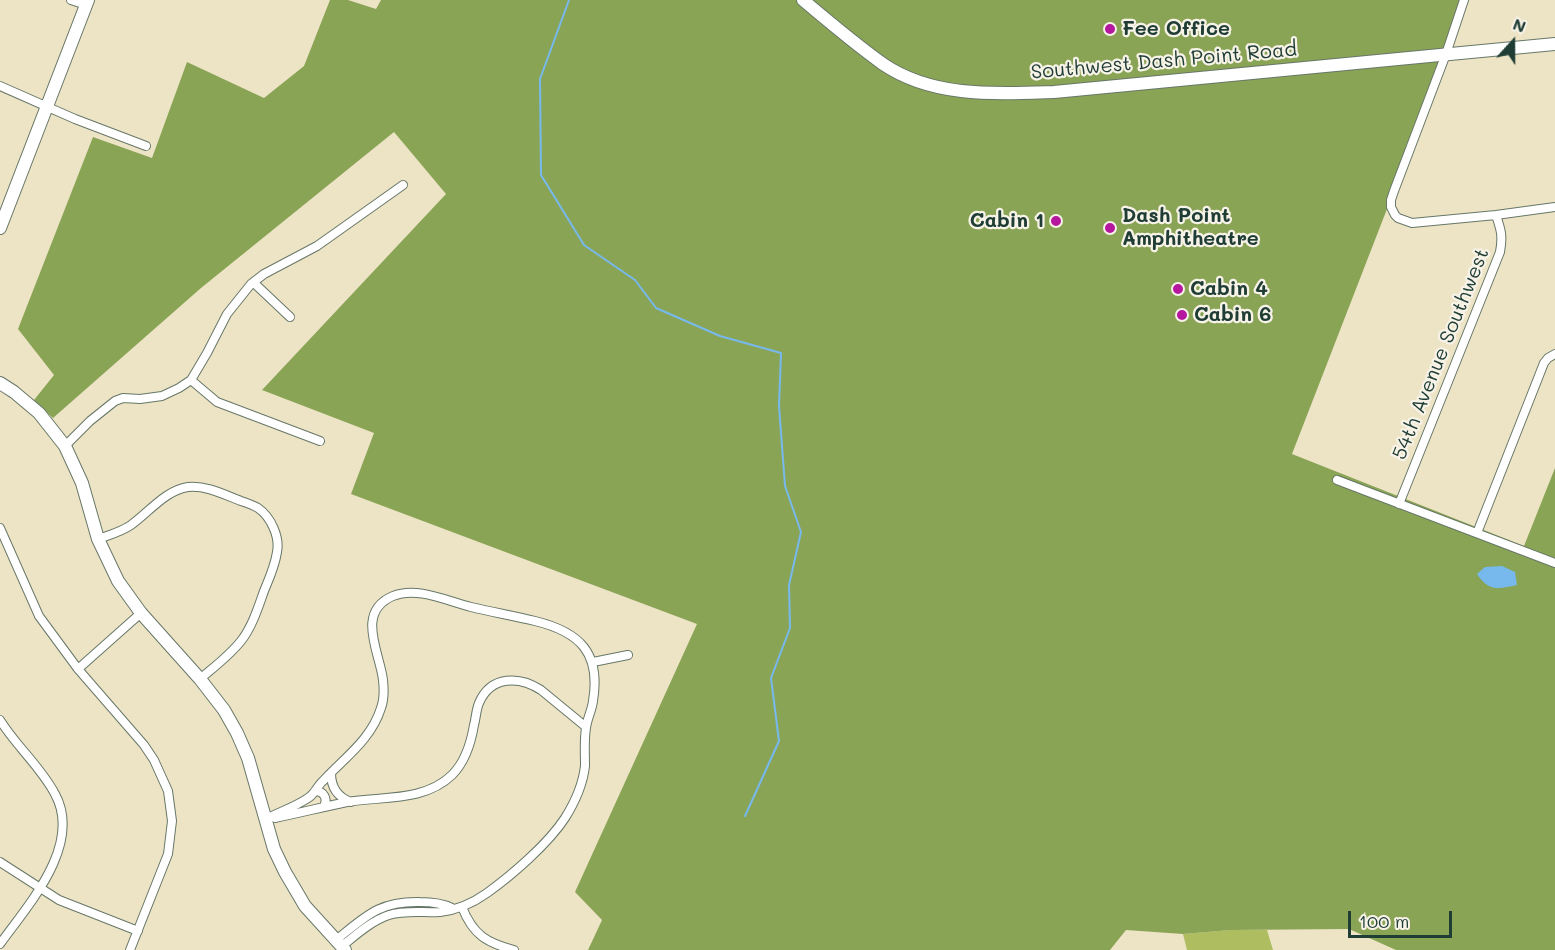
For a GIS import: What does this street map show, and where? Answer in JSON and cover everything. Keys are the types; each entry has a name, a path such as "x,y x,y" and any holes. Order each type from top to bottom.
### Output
{"street":[{"path":"0,228 87,3 71,0"},
{"name":"Southwest Dash Point Road","path":"803,0 858,46 884,64 921,82 941,88 971,92 1007,94 1065,91 1555,44"},
{"path":"1464,0 1394,191 1391,207 1398,218 1412,223 1555,207"},
{"path":"0,86 146,146"},
{"path":"65,446 90,421 115,401 123,398 140,399 162,396 191,380 227,314 245,290 264,274 316,246 403,185"},
{"name":"54th Avenue Southwest","path":"1399,504 1500,252 1502,232 1496,215"},
{"path":"254,282 290,317"},
{"path":"1477,532 1544,363 1555,354"},
{"path":"191,380 217,402 320,441"},
{"path":"0,383 39,413 65,446 82,483 98,539 118,581 141,613 200,679 224,710 248,758 274,849 305,906 341,945 370,924 391,914 443,912 462,907 489,892 549,839 566,817 582,781 585,768 586,728 594,696 595,682 592,662 576,638 555,626 429,595 393,596 376,611 372,627 383,680 381,707 371,730 365,739 323,780 310,797 266,819"},
{"path":"1337,480 1555,563"},
{"path":"98,539 129,526 172,492 187,487 210,489 252,505 259,509 270,522 276,535 278,551 256,612 242,640 200,679"},
{"path":"0,528 39,616 78,669 144,745 154,759 168,791 171,821 168,854 130,950"},
{"path":"78,669 141,613"},
{"path":"592,662 628,655"},
{"path":"266,819 351,801 413,794 436,786 454,773 470,746 479,702 489,690 502,682 514,680 528,682 541,690 586,728"},
{"path":"0,720 55,793 62,815 63,833 56,858 40,888 0,944"},
{"path":"331,773 334,790 351,801"},
{"path":"315,791 325,796 324,806"},
{"path":"0,862 59,900 138,931"},
{"path":"462,907 470,924 484,938 495,945 514,950"}],"green space":[{"path":"330,0 348,0 376,9 381,0 1468,0 1292,454 1524,546 1555,468 1555,950 1396,950 1349,929 1231,930 1183,934 1126,930 1110,950 588,950 602,920 575,892 697,624 351,494 374,433 262,390 446,194 394,132 201,288 53,418 34,400 54,375 18,329 93,137 152,158 187,62 264,98 304,66"},
{"path":"1267,930 1273,950 1187,950 1183,934"}],"water":[{"path":"1502,566 1515,572 1517,585 1494,588 1481,580 1477,574 1485,567"}],"waterway":[{"path":"569,0 540,79 541,175 584,245 635,280 656,308 720,336 781,353 779,406 785,486 801,532 789,585 790,628 771,678 779,741 745,816"}],"place":[{"name":"Fee Office","path":"1110,29"},
{"name":"Cabin 1","path":"1056,221"},
{"name":"Dash Point Amphitheatre","path":"1110,228"},
{"name":"Cabin 4","path":"1178,289"},
{"name":"Cabin 6","path":"1182,315"}]}
